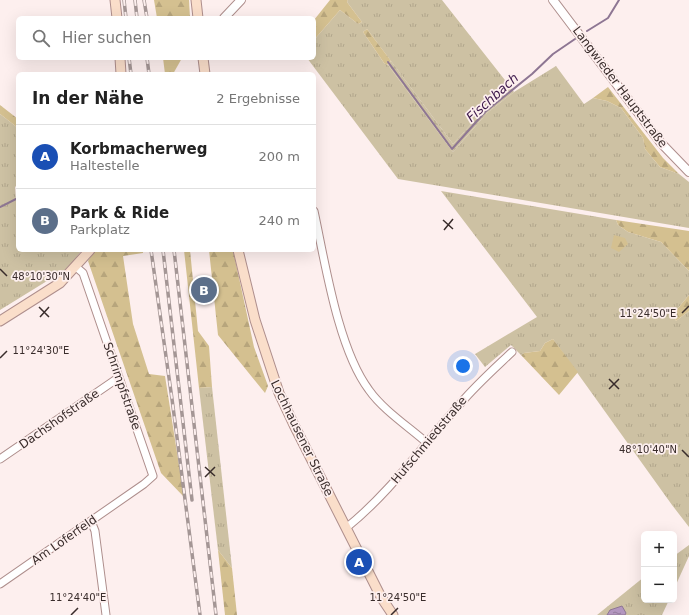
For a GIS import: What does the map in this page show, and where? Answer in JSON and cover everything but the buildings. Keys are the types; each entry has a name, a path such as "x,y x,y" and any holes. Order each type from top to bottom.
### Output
{"main road":[{"path":"116,0 117,16"},
{"path":"196,0 199,16"},
{"path":"120,60 121,72"},
{"path":"203,60 205,72"},
{"path":"0,321 42,296 60,283 88,252"},
{"name":"Lochhausener Straße","path":"238,252 255,320 279,393 381,597 393,615"}],"street":[{"path":"226,16 241,0"},
{"name":"Langwieder Hauptstraße","path":"553,0 661,143 689,172"},
{"path":"316,221 337,314 359,374 376,399 427,443"},
{"name":"Schrimpfstraße","path":"76,267 83,274 118,378 154,476 127,496"},
{"name":"Hufschmiedstraße","path":"346,528 370,508 396,481 481,381 512,352"},
{"name":"Dachshofstraße","path":"0,459 118,378"},
{"name":"Am Loferfeld","path":"0,584 127,496"},
{"path":"91,521 95,531 106,615"}],"green space":[{"path":"154,0 189,0 190,16 157,16"},
{"path":"330,0 348,0 347,2 362,22 358,24 340,10 316,38 316,18"},
{"path":"348,0 442,0 512,89 484,110 453,144 367,29 363,32 384,63 388,65 453,152 487,113 514,92 556,66 584,104 593,98 607,101 621,108 643,138 645,149 660,167 679,174 689,182 689,228 398,179 309,60 316,60 316,38 340,10 358,24 362,22 347,2"},
{"path":"367,29 391,61 387,65 384,63 363,32"},
{"path":"163,60 181,60 174,72 165,72"},
{"path":"391,61 453,144 484,110 512,89 514,92 487,113 453,152 388,65"},
{"path":"608,87 663,158 679,174 660,167 645,149 643,138 621,108 607,101 593,98"},
{"path":"0,105 16,117 16,126 0,114"},
{"path":"0,114 16,126 16,252 80,252 68,268 0,310"},
{"path":"441,191 616,220 618,225 628,232 661,242 689,271 689,295 673,314 676,321 689,311 689,527 553,339 545,343 540,351 524,353 521,355 511,345 485,367 475,354 537,317"},
{"path":"616,220 689,231 689,271 661,242 628,232 618,225"},
{"path":"614,235 625,238 628,244 619,252 611,248"},
{"path":"94,252 143,252 123,256 133,324 149,374 165,376 184,497 161,473 88,261"},
{"path":"184,252 190,252 198,331 209,346 212,387 199,388"},
{"path":"209,252 233,252 254,347 268,386 265,393 218,335"},
{"path":"689,295 689,311 676,321 673,314"},
{"path":"553,339 578,372 559,395 521,355 524,353 540,351 545,343"},
{"path":"212,387 232,568 218,550 199,388"},
{"path":"689,545 689,556 677,582 677,567 677,554"},
{"path":"218,550 232,568 237,615 225,615"},
{"path":"641,579 641,603 668,603 662,615 597,615"}],"water":[{"path":"622,606 626,613 625,615 607,615 610,610"}],"waterway":[{"path":"587,31 608,18 619,0"},
{"name":"Fischbach","path":"388,62 452,149 485,112 532,74 553,54 575,39"},
{"name":"Fischbach","path":"0,207 16,199"}],"railway":[{"path":"124,0 126,16"},
{"path":"135,0 137,16"},
{"path":"144,0 147,16"},
{"path":"129,60 131,72"},
{"path":"147,60 149,72"},
{"path":"151,252 200,615"},
{"path":"163,252 192,500"},
{"path":"174,252 216,615"}],"place":[{"name":"Park & Ride","path":"204,290"},
{"name":"Korbmacherweg","path":"359,562"}]}
